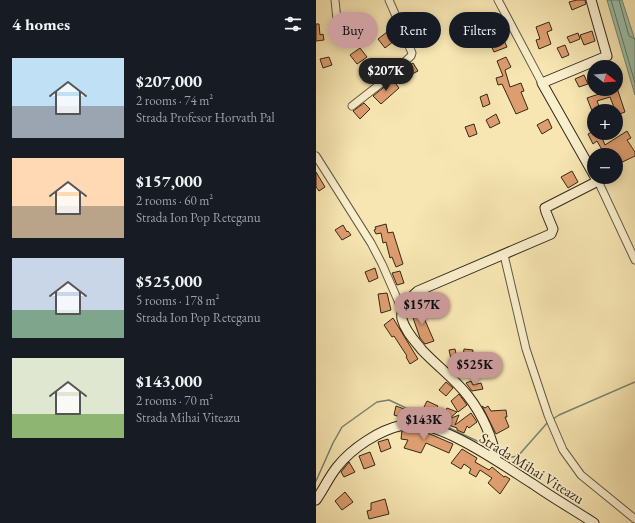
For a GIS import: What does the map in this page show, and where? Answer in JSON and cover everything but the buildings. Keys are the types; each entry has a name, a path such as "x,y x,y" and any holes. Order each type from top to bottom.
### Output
{"street":[{"path":"335,0 336,12"},
{"path":"352,106 384,81 411,56 412,53 389,0"},
{"path":"498,0 542,83 587,162"},
{"path":"542,83 607,56 591,0"},
{"path":"316,156 371,243 403,312"},
{"path":"496,457 494,444 468,396 410,335 402,319 405,304 418,291 551,234 553,229 545,208 587,183"},
{"path":"599,184 635,260"},
{"path":"504,255 526,350 548,416 563,450 581,475 635,519"},
{"name":"Strada Mihai Viteazu","path":"316,500 337,467 365,442 386,430 397,426 403,424 419,424 432,427 496,457 594,523"}],"water":[{"path":"607,0 622,0 635,40 635,95"}],"waterway":[{"path":"553,419 635,382"},
{"path":"316,481 342,427 377,402 389,400 490,447"},
{"path":"498,451 512,457 518,456 548,422"}]}
